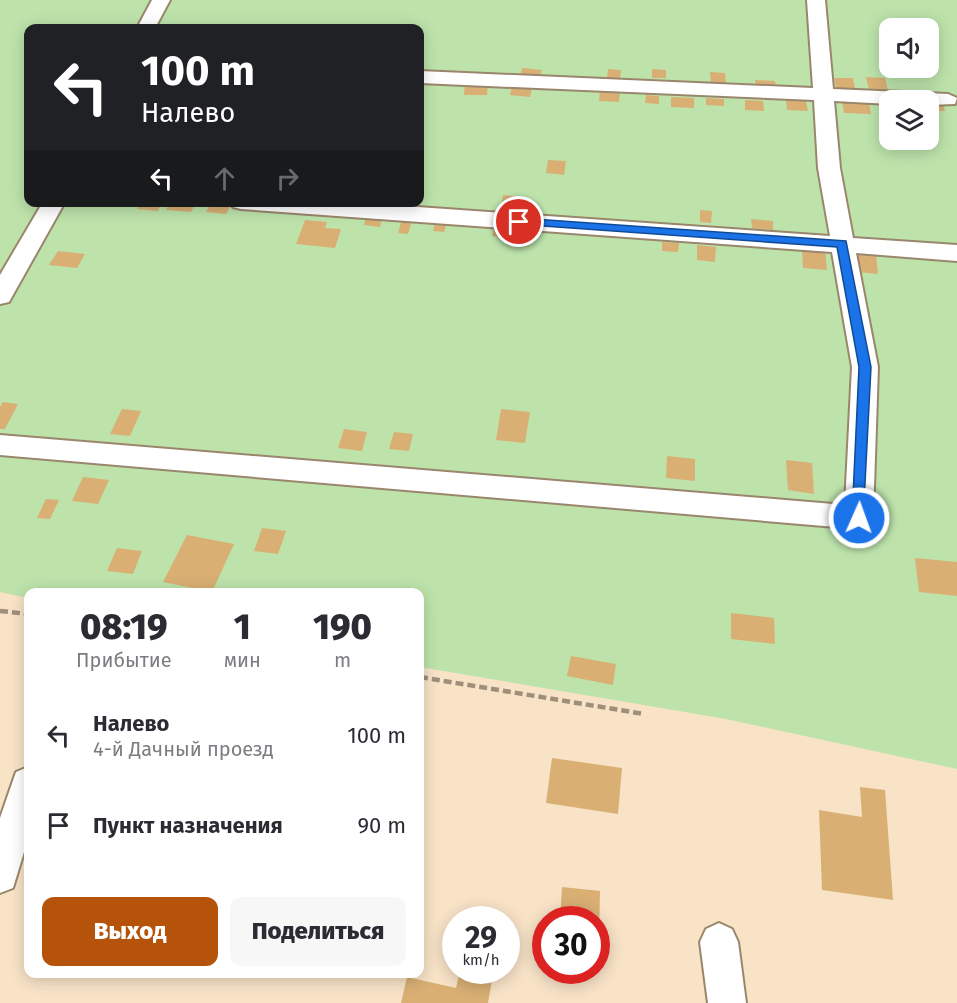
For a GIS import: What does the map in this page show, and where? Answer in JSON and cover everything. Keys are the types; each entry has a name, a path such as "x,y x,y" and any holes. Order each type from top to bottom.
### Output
{"street":[{"path":"148,24 160,0"},
{"path":"0,444 859,518 865,367 829,168 816,0"},
{"path":"424,77 948,100"},
{"path":"0,296 51,207"},
{"path":"313,207 957,254"},
{"path":"0,875 24,796"},
{"path":"719,942 727,1003"}],"path":[{"path":"0,611 24,614"},
{"path":"424,678 644,714"}],"green space":[{"path":"0,0 957,0 957,769 726,719 424,668 424,588 24,588 24,597 0,592"}],"building":[{"path":"522,68 542,70 540,76 521,74"},
{"path":"608,69 621,70 620,79 607,78"},
{"path":"652,69 666,70 666,78 652,78"},
{"path":"710,72 725,73 726,83 711,83"},
{"path":"866,77 885,78 888,90 869,90"},
{"path":"834,78 853,78 855,88 836,88"},
{"path":"755,80 775,81 776,87 756,86"},
{"path":"465,84 488,85 487,95 464,95"},
{"path":"512,86 532,88 530,97 510,95"},
{"path":"600,90 620,92 619,102 599,101"},
{"path":"646,95 659,96 659,104 645,103"},
{"path":"671,97 694,98 694,108 671,107"},
{"path":"706,98 724,99 724,106 706,105"},
{"path":"745,100 763,101 764,111 745,110"},
{"path":"786,100 806,101 808,111 787,110"},
{"path":"842,101 869,103 871,114 844,113"},
{"path":"939,104 943,104 945,111 939,111"},
{"path":"548,160 566,161 564,175 546,173"},
{"path":"503,195 523,197 521,210 501,209"},
{"path":"138,207 160,207 158,211 137,209"},
{"path":"168,207 194,207 191,212 166,210"},
{"path":"209,207 230,207 226,214 206,212"},
{"path":"700,210 712,211 711,223 700,222"},
{"path":"366,217 382,219 380,227 364,225"},
{"path":"402,219 412,220 408,234 398,233"},
{"path":"751,219 773,221 773,230 752,228"},
{"path":"305,220 327,222 325,228 341,229 335,248 296,244"},
{"path":"435,222 447,223 444,232 433,231"},
{"path":"494,228 515,230 514,238 492,236"},
{"path":"662,242 679,243 678,252 662,251"},
{"path":"697,245 716,247 715,262 697,260"},
{"path":"802,247 825,249 827,270 803,268"},
{"path":"58,251 85,254 77,268 49,265"},
{"path":"855,252 876,254 878,274 857,272"},
{"path":"3,402 18,404 5,429 0,429 0,407"},
{"path":"122,409 141,411 130,436 110,434"},
{"path":"501,409 530,412 525,443 496,440"},
{"path":"344,429 367,432 362,451 338,448"},
{"path":"394,432 413,434 409,451 389,449"},
{"path":"667,456 695,459 695,481 666,478"},
{"path":"786,460 812,463 814,494 788,490"},
{"path":"83,477 109,480 98,504 72,501"},
{"path":"46,499 59,500 50,519 37,518"},
{"path":"262,528 286,531 278,554 254,551"},
{"path":"187,535 234,544 214,588 192,588 163,582"},
{"path":"117,548 142,551 133,574 107,571"},
{"path":"915,558 957,562 957,596 919,592"},
{"path":"731,613 774,618 775,644 731,639"},
{"path":"571,656 616,664 613,685 567,676"},
{"path":"552,758 622,768 618,814 546,803"},
{"path":"860,787 885,790 893,900 822,890 819,810 862,817"},
{"path":"562,887 600,891 600,906 561,906"},
{"path":"407,978 456,988 457,984 491,984 488,1003 401,1003"}],"route":[{"path":"519,222 842,244 865,367 859,518"}]}
